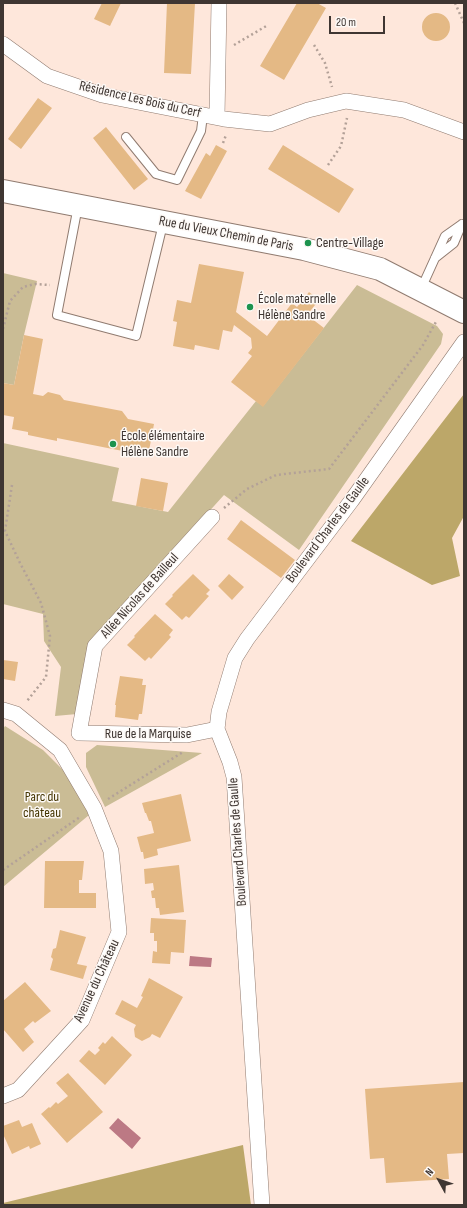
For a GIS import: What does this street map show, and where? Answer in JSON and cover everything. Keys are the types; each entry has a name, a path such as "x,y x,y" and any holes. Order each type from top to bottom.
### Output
{"street":[{"name":"Résidence Les Bois du Cerf","path":"210,116 218,54 219,3"},
{"name":"Résidence Les Bois du Cerf","path":"3,44 47,76 102,95 210,116 270,124 308,110 346,101 404,110 464,132"},
{"name":"Rue du Vieux Chemin de Paris","path":"3,191 304,250 380,269 455,307"},
{"name":"Boulevard Charles de Gaulle","path":"262,1205 234,777 230,762 217,729 219,712 235,658 352,500 464,342"},
{"name":"Allée Nicolas de Bailleul","path":"79,733 95,646 212,517"},
{"name":"Avenue du Château","path":"3,1096 18,1090 82,1020 119,932 111,851 94,808 60,750 10,712"},
{"name":"Rue de la Marquise","path":"79,733 186,735 217,729"},
{"path":"60,750 79,733"}],"lane":[{"path":"126,137 156,174 177,180 210,116"},
{"path":"78,206 57,315 136,336 164,222"},
{"path":"421,290 445,236 463,222"}],"path":[{"path":"455,3 464,24"},
{"path":"218,54 268,25"},
{"path":"314,45 325,63 331,80 335,104"},
{"path":"328,165 341,146 350,102"},
{"path":"3,328 10,301 23,287 35,284 62,288"},
{"path":"212,517 247,489 276,475 329,469 423,345 455,307"},
{"path":"10,712 46,677 50,636 41,603 5,531 12,485"}],"green space":[{"path":"3,273 37,281 14,385 3,383"},
{"path":"357,285 437,326 443,334 441,344 299,550 224,495 88,645 77,714 55,716 61,667 44,641 43,614 3,604 3,443 119,468 112,501 168,512 256,401 263,406"},
{"name":"Parc du château","path":"5,726 43,750 71,778 89,815 3,887 3,729"},
{"path":"97,745 202,753 105,807 86,767 86,753"}],"shaded area":[{"path":"464,394 464,516 452,538 460,576 432,585 351,541"},
{"path":"190,956 212,958 211,967 189,966"},
{"path":"118,1118 141,1138 132,1149 109,1128"},
{"path":"243,1145 251,1205 3,1205 3,1203"}],"building":[{"path":"102,3 121,3 110,26 94,19"},
{"path":"167,3 195,3 191,74 164,73"},
{"path":"297,3 317,3 326,8 284,80 260,66"},
{"path":"436,13 446,17 450,27 446,37 436,41 426,37 422,27 426,17"},
{"path":"38,98 52,108 21,149 8,139"},
{"path":"106,127 148,179 134,190 93,138"},
{"path":"216,145 227,151 201,199 185,191 206,153 210,156"},
{"path":"283,145 354,189 339,213 268,169"},
{"path":"199,264 244,272 236,312 267,336 292,303 297,307 309,292 319,300 307,315 324,328 263,407 231,382 252,356 248,353 252,348 251,338 234,325 232,332 223,330 219,350 195,345 194,350 173,346 177,322 173,321 177,300 191,303"},
{"path":"24,335 43,339 33,394 43,396 48,392 60,395 64,400 122,411 128,419 154,424 148,456 57,438 57,441 28,435 28,432 12,429 14,417 3,415 3,383 14,385"},
{"path":"141,478 168,483 163,511 136,506"},
{"path":"241,520 295,560 281,578 227,539"},
{"path":"193,574 210,590 206,594 209,596 189,618 186,616 182,620 165,604"},
{"path":"229,574 244,587 232,600 218,586"},
{"path":"155,614 173,630 169,635 171,637 151,659 149,657 145,661 127,645"},
{"path":"3,660 18,662 15,681 3,679"},
{"path":"120,676 143,679 142,685 146,685 142,714 139,714 138,720 115,717 115,705"},
{"path":"181,794 191,841 157,849 158,855 144,859 137,837 154,833 151,821 149,821 145,813 142,803"},
{"path":"45,861 84,861 82,880 79,880 79,893 96,893 96,908 44,908"},
{"path":"179,865 184,912 160,915 159,908 156,908 155,898 152,898 151,891 154,890 153,883 145,884 144,869"},
{"path":"151,918 186,920 184,953 171,952 170,964 152,963 153,951 157,952 157,941 154,941 154,933 150,933"},
{"path":"60,930 86,937 77,964 87,966 83,979 50,970 53,959 51,957 53,949 56,948"},
{"path":"149,978 183,997 160,1038 152,1034 150,1037 142,1041 135,1037 134,1029 136,1025 115,1014 122,1000 137,1008 143,997 141,996"},
{"path":"25,982 51,1011 35,1023 33,1021 24,1029 34,1042 23,1052 3,1029 3,1001"},
{"path":"112,1036 132,1055 105,1085 79,1061 89,1050 95,1055 100,1050 98,1048 103,1042 105,1044"},
{"path":"68,1073 103,1112 67,1143 41,1114 56,1102 58,1104 68,1096 56,1083"},
{"path":"464,1082 464,1153 447,1154 449,1179 386,1183 384,1158 370,1159 365,1089"},
{"path":"19,1120 22,1127 32,1123 41,1144 30,1149 29,1146 12,1154 3,1134 3,1126"}],"place":[{"name":"Centre-Village","path":"308,243"},
{"name":"École maternelle Hélène Sandre","path":"250,307"},
{"name":"École élémentaire Hélène Sandre","path":"113,444"}]}
